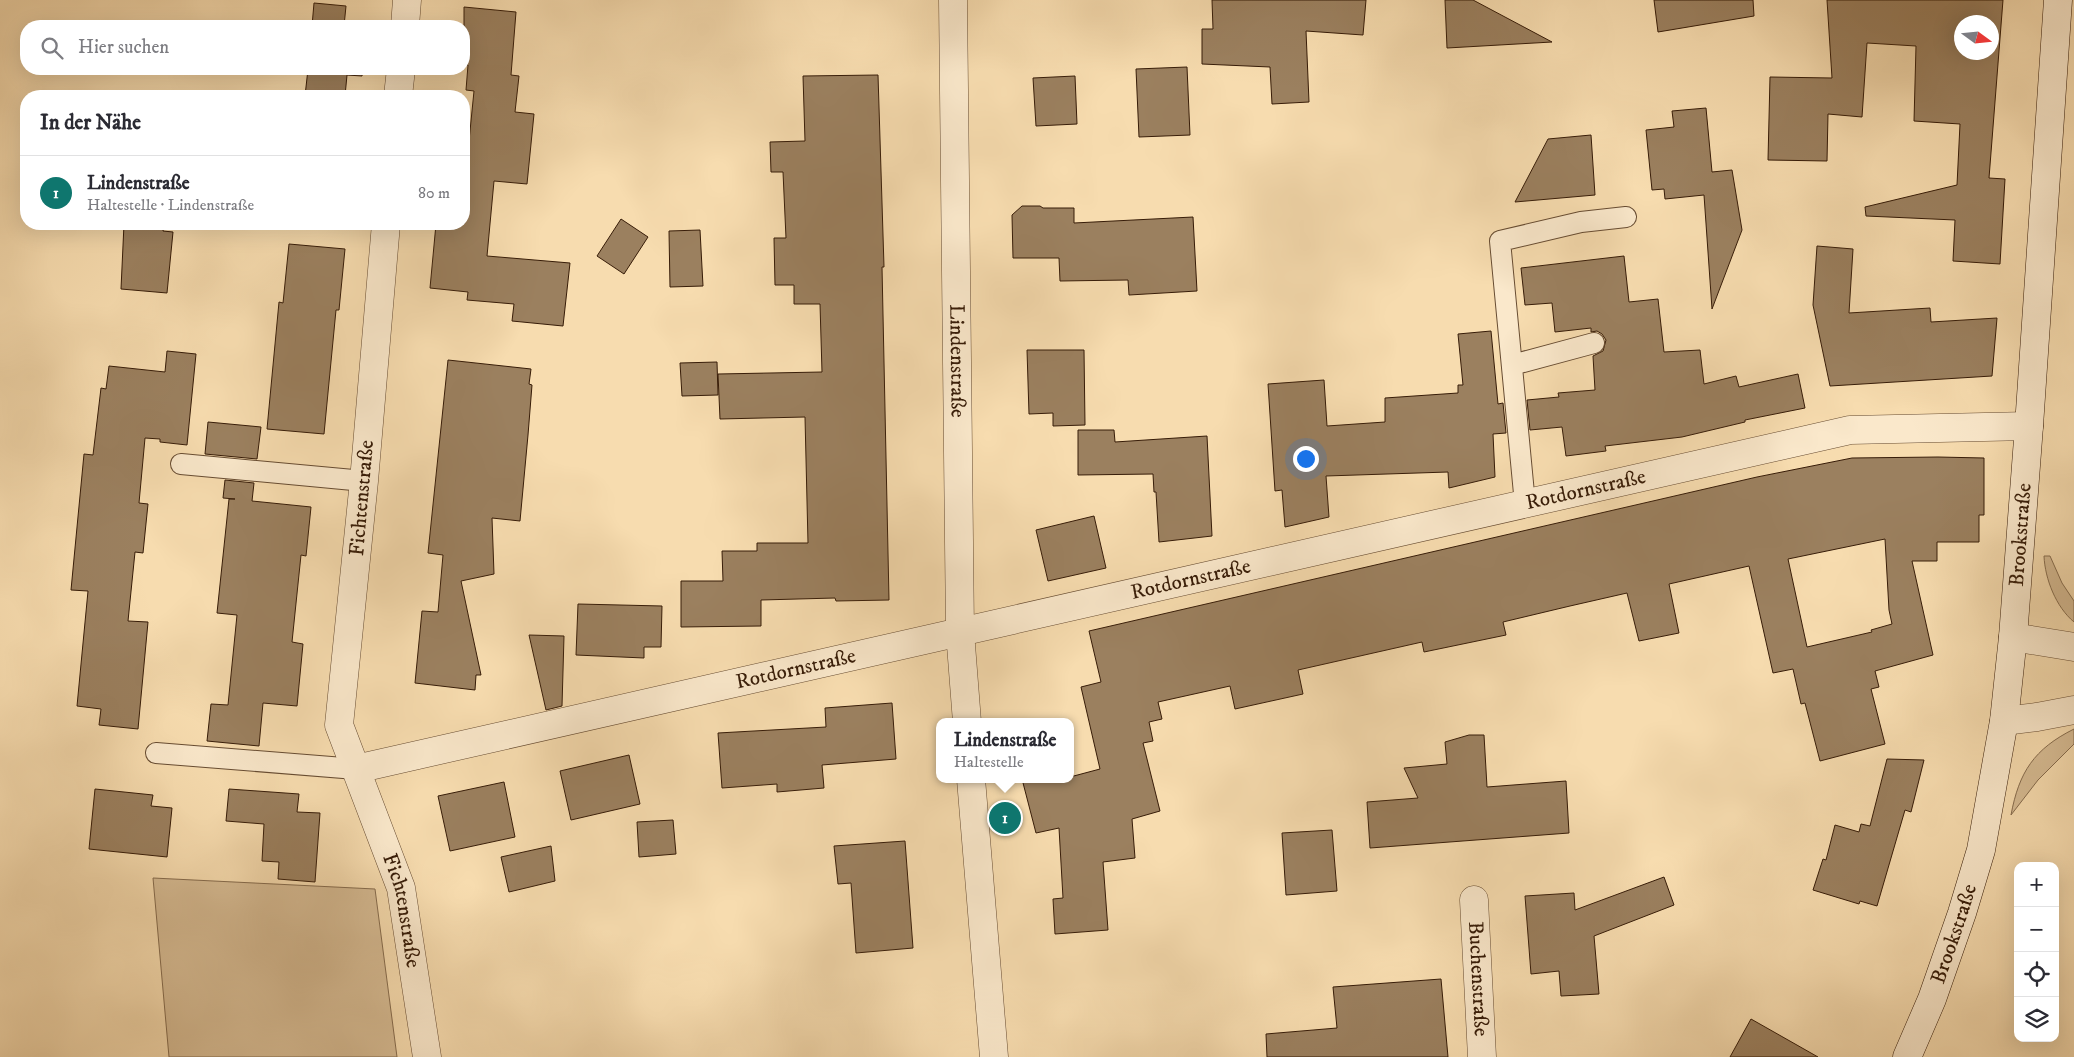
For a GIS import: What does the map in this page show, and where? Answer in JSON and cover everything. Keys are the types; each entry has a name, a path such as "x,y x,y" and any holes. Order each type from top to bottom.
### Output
{"street":[{"path":"406,20 408,0"},
{"name":"Lindenstraße","path":"953,0 960,632 967,718"},
{"name":"Brookstraße","path":"1907,1057 1932,999 1965,904 1981,850 2004,721 2013,637 2029,426 2058,0"},
{"path":"399,90 400,75"},
{"name":"Fichtenstraße","path":"385,230 364,481 340,726 401,888 427,1057"},
{"name":"Rotdornstraße","path":"356,769 1850,430 2029,426"},
{"path":"2013,637 2074,648"},
{"path":"2004,721 2074,710"},
{"path":"971,783 994,1057"},
{"name":"Buchenstraße","path":"1474,900 1482,1057"}],"lane":[{"path":"1525,504 1500,241 1581,222 1626,217"},
{"path":"1512,365 1594,343"},
{"path":"181,464 364,481"},
{"path":"156,753 356,769"}],"shaded area":[{"path":"2044,556 2050,556 2062,583 2074,601 2074,622 2057,601 2049,583"},
{"path":"2074,729 2074,744 2038,780 2011,815 2019,786 2030,763 2048,745"},
{"path":"153,878 375,889 397,1057 169,1057"}],"building":[{"path":"1212,0 1366,0 1363,35 1306,31 1309,102 1272,104 1270,67 1202,64 1202,29 1213,29"},
{"path":"1445,0 1473,0 1552,42 1447,48"},
{"path":"1654,0 1753,0 1754,16 1658,32"},
{"path":"1827,0 2003,0 1999,51 1999,15 1954,15 1954,60 1998,60 1989,178 2005,179 2000,264 1953,261 1955,220 1866,216 1865,207 1957,185 1960,124 1914,121 1916,46 1867,43 1862,117 1828,114 1827,161 1768,160 1770,77 1832,78"},
{"path":"314,3 346,6 345,20 313,20"},
{"path":"464,7 516,12 511,75 519,76 515,112 534,114 527,184 494,181 487,256 570,263 563,326 512,321 514,304 467,300 468,292 430,288 435,230 470,230 470,131 474,91 466,90 467,75 470,75 470,20 464,20"},
{"path":"1187,67 1190,135 1139,137 1136,69"},
{"path":"307,75 347,75 346,90 306,90"},
{"path":"878,75 884,267 882,267 889,600 836,601 835,598 761,600 761,626 681,627 681,581 723,581 722,551 757,551 757,543 808,543 805,417 720,419 718,374 822,372 820,304 794,304 794,285 775,285 774,238 786,238 783,172 771,172 770,142 805,141 803,76"},
{"path":"1075,76 1077,124 1036,126 1033,78"},
{"path":"1706,108 1712,172 1732,170 1742,230 1712,309 1704,195 1665,199 1664,189 1652,190 1646,130 1674,127 1672,111"},
{"path":"1591,135 1595,195 1515,202 1548,139"},
{"path":"1022,206 1074,208 1074,223 1193,217 1197,291 1129,295 1128,280 1060,281 1059,258 1013,258 1012,215"},
{"path":"621,219 648,237 624,274 597,256"},
{"path":"124,230 163,230 173,232 167,293 121,289"},
{"path":"700,230 703,286 670,287 669,231"},
{"path":"289,244 345,249 339,310 336,310 324,434 267,429 279,302 283,303"},
{"path":"1817,246 1853,249 1849,313 1930,308 1931,322 1997,318 1992,376 1830,386 1813,305"},
{"path":"1624,256 1629,302 1658,299 1664,352 1700,350 1704,384 1736,376 1739,387 1798,374 1805,408 1745,420 1745,422 1682,437 1605,446 1606,451 1566,456 1562,427 1530,430 1527,400 1559,397 1558,393 1595,390 1593,356 1603,351 1606,340 1597,331 1591,332 1591,328 1555,332 1552,303 1525,305 1521,268"},
{"path":"1491,331 1498,404 1503,403 1506,433 1493,434 1495,477 1449,488 1448,472 1326,476 1329,517 1285,527 1282,490 1275,491 1268,384 1324,380 1327,426 1385,422 1385,398 1458,393 1458,385 1463,385 1458,334"},
{"path":"1027,350 1084,350 1085,425 1053,426 1053,413 1029,414"},
{"path":"167,351 196,354 187,445 145,438 139,503 148,504 143,553 135,552 128,621 148,622 138,729 99,725 101,709 77,706 88,591 71,590 84,454 93,455 101,388 106,389 109,366 165,372"},
{"path":"448,360 531,369 529,384 532,385 520,521 492,518 494,574 461,581 481,675 476,675 475,690 415,683 422,611 438,612 443,555 428,553"},
{"path":"717,362 718,395 682,396 680,363"},
{"path":"208,422 261,427 257,459 205,454"},
{"path":"1078,430 1114,430 1115,442 1207,436 1212,536 1159,542 1153,474 1078,475"},
{"path":"1852,458 1984,458 1984,515 1979,515 1979,542 1937,542 1937,561 1912,561 1933,655 1875,671 1879,687 1871,689 1885,744 1820,761 1805,703 1801,704 1793,669 1773,673 1749,566 1669,584 1679,633 1639,641 1627,593 1570,606 1503,622 1506,635 1424,652 1422,642 1298,670 1303,694 1235,709 1230,686 1158,702 1162,719 1149,722 1153,741 1143,743 1160,811 1132,819 1135,858 1103,862 1108,930 1055,934 1053,899 1063,898 1059,828 1036,833 1023,783 1074,783 1074,776 1100,769 1081,687 1101,682 1089,631 1757,477","holes":["1885,539 1889,610 1892,624 1871,630 1872,632 1807,647 1788,559"]},
{"path":"225,480 254,483 252,501 311,507 306,556 301,555 292,642 303,644 297,706 263,703 259,746 207,741 211,704 228,705 237,615 217,613 229,499 235,499 223,498"},
{"path":"1094,516 1106,568 1048,581 1036,530"},
{"path":"578,604 662,606 661,647 644,647 644,658 576,655"},
{"path":"529,635 564,636 562,706 546,710"},
{"path":"892,703 896,759 822,765 824,788 777,792 777,784 722,788 718,733 826,727 825,708"},
{"path":"1469,735 1484,735 1487,787 1566,781 1569,833 1370,848 1367,802 1418,798 1404,768 1447,764 1445,742"},
{"path":"629,755 640,804 571,820 560,771"},
{"path":"1887,759 1924,760 1911,812 1905,810 1877,906 1860,901 1859,904 1813,890 1823,859 1826,860 1835,825 1859,832 1861,824 1870,826"},
{"path":"504,782 515,837 450,851 438,796"},
{"path":"95,789 153,795 151,806 172,808 167,857 89,849"},
{"path":"229,789 299,794 297,812 320,813 315,882 278,879 279,862 262,861 264,824 226,821"},
{"path":"673,820 676,854 639,857 637,822"},
{"path":"1332,830 1337,891 1286,895 1282,833"},
{"path":"905,841 913,948 856,953 851,883 838,884 834,846"},
{"path":"551,846 555,881 509,892 501,857"},
{"path":"1664,877 1674,905 1594,936 1599,994 1561,996 1559,971 1531,974 1525,896 1574,893 1575,910"},
{"path":"1441,979 1448,1057 1267,1057 1266,1034 1337,1028 1333,987"},
{"path":"1751,1019 1818,1057 1730,1057"}],"place":[{"name":"Lindenstraße","path":"1005,818"}]}
